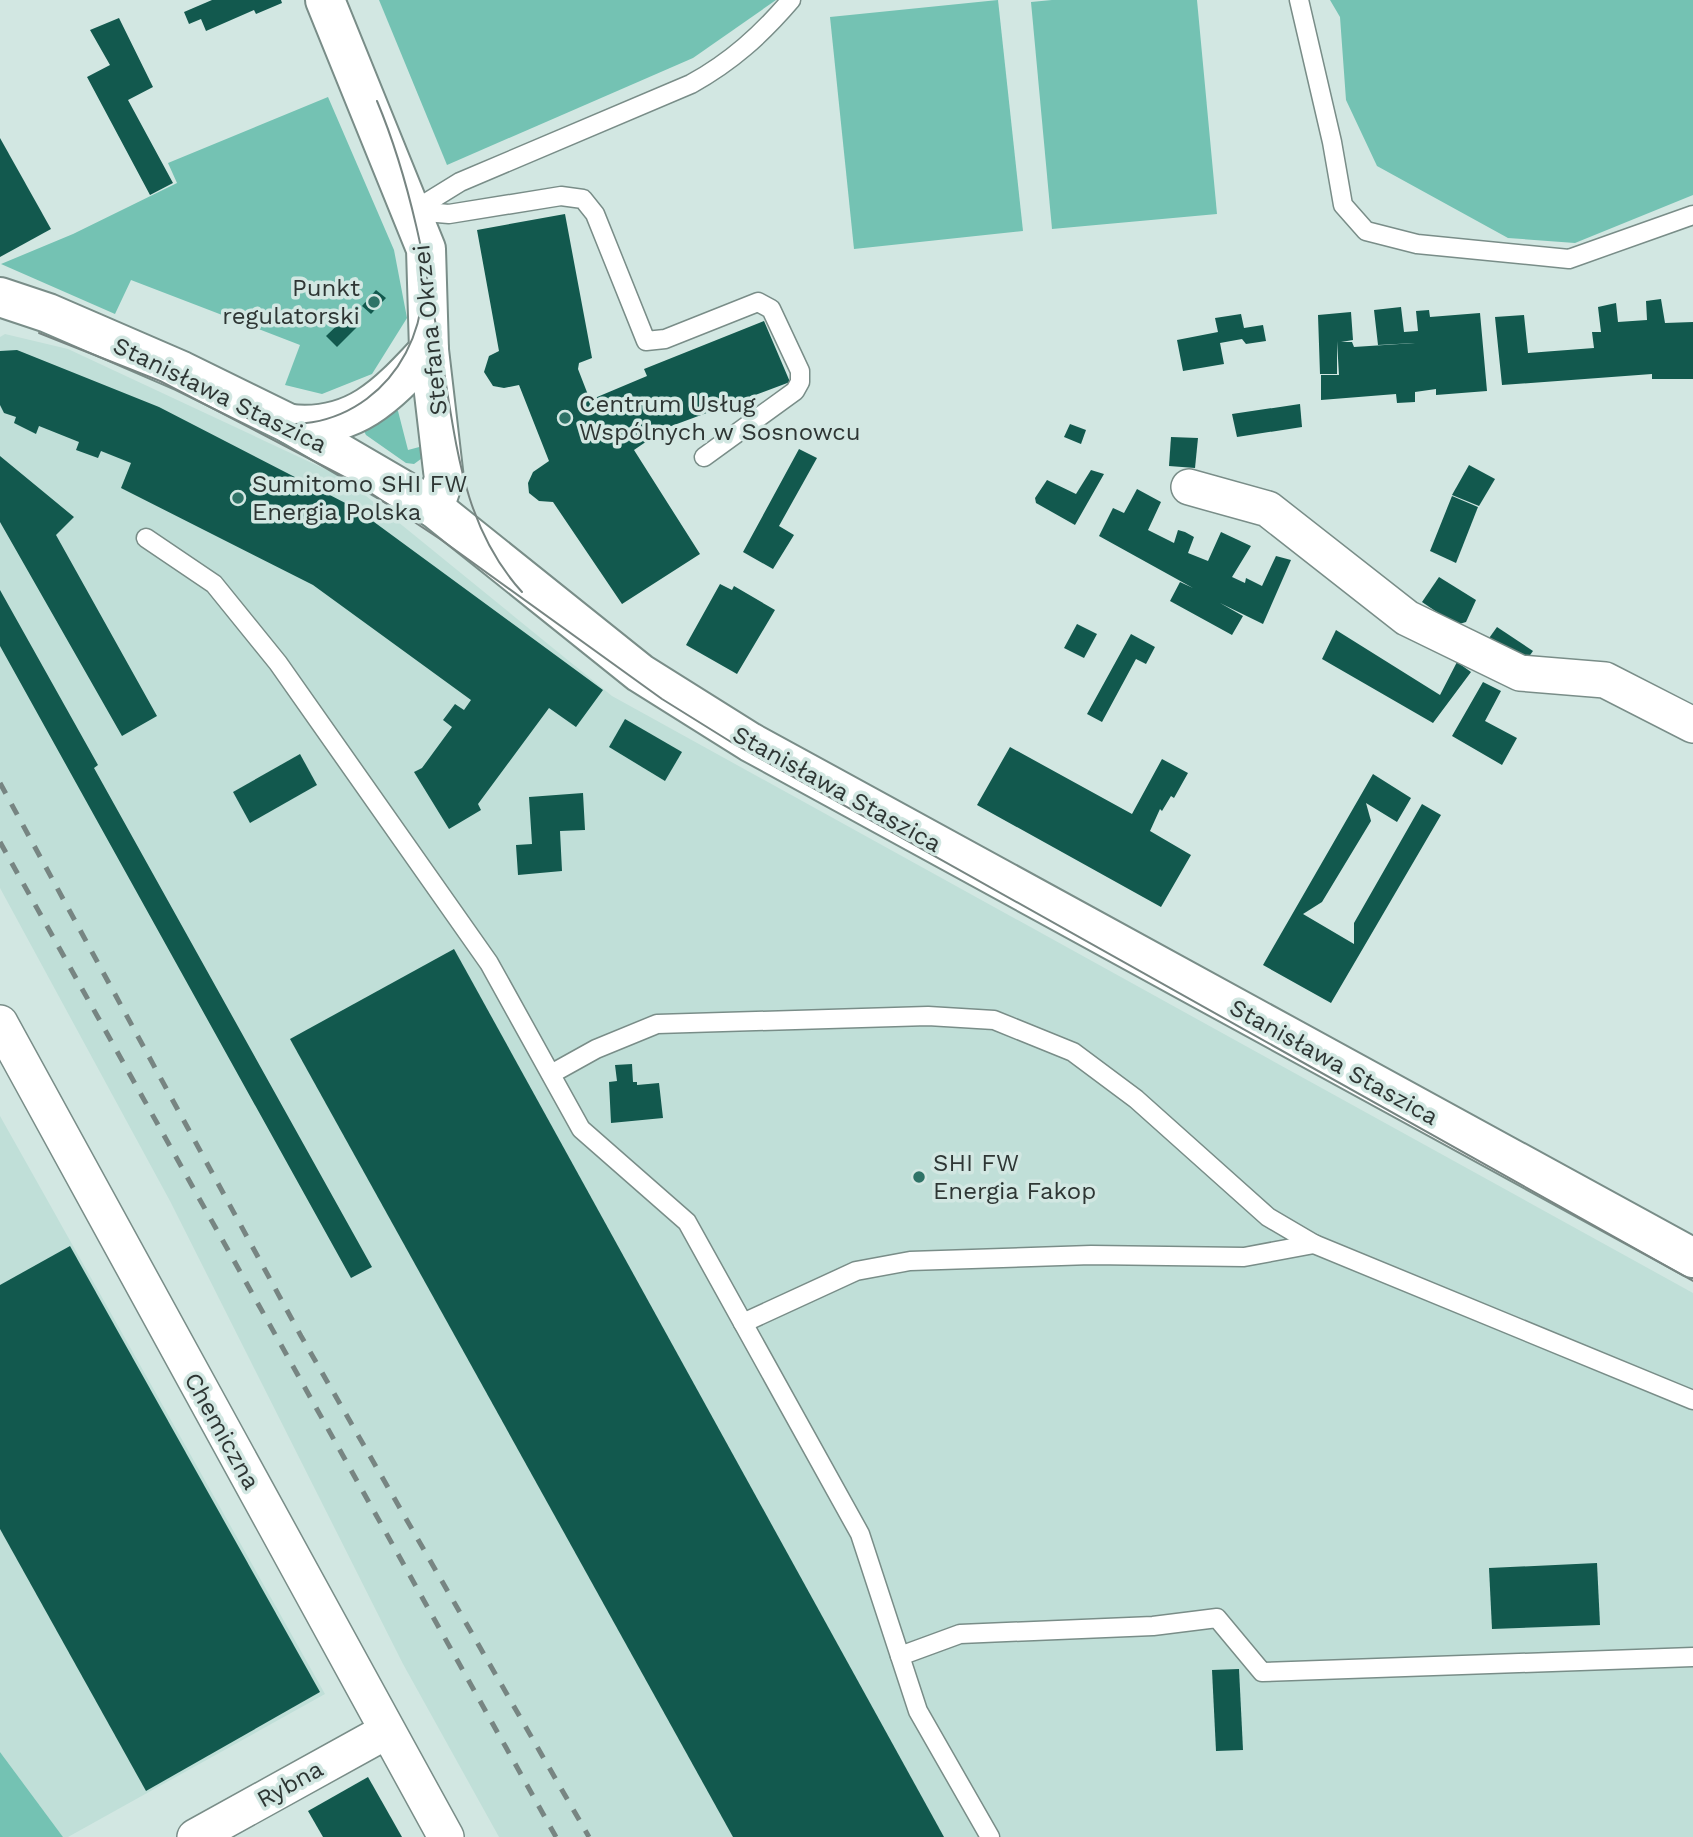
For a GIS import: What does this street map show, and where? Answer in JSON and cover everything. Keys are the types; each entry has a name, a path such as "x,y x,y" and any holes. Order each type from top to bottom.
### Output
{"street":[{"name":"Stefana Okrzei","path":"325,0 413,211 426,249 429,350 444,479 434,508"},
{"name":"Stanisława Staszica","path":"0,297 48,313 182,372 290,424 434,508 640,673 750,742 1693,1258"},
{"path":"290,424 316,427 338,422 362,411 387,392 429,350"},
{"path":"1189,486 1268,509 1407,618 1520,673 1605,680 1690,718"},
{"name":"Chemiczna","path":"0,1023 385,1732 446,1837"},
{"name":"Rybna","path":"195,1837 385,1732"}],"lane":[{"path":"413,211 460,182 691,84 719,69 761,35 791,0"},
{"path":"1299,0 1332,142 1343,205 1366,231 1418,244 1569,259 1693,215"},
{"path":"413,211 449,214 561,196 583,199 595,214 646,341 664,339 758,302 771,309 800,371 800,382 795,391 704,457"},
{"path":"146,538 214,584 278,663 489,962 581,1129 687,1222 860,1534 918,1712 990,1837"},
{"path":"551,1074 596,1049 657,1024 928,1016 994,1020 1073,1052 1136,1099 1268,1217 1314,1244 1693,1400"},
{"path":"743,1323 856,1271 910,1261 1091,1255 1244,1257 1314,1244"},
{"path":"900,1656 960,1634 1153,1626 1217,1618 1262,1672 1693,1657"}],"shaded area":[{"name":"SHI FW Energia Fakop","path":"5,334 68,349 344,478 612,696 1693,1293 1693,1837 499,1837 403,1664 170,1201 0,888 0,337"},
{"path":"0,1116 325,1694 68,1837 63,1837 0,1752"}],"green space":[{"path":"379,0 776,0 693,58 447,165"},
{"path":"998,0 1023,231 854,249 830,17"},
{"path":"1197,0 1217,214 1052,229 1031,2"},
{"path":"1330,0 1693,0 1693,195 1575,243 1508,238 1377,166 1346,100 1340,17"},
{"path":"328,97 394,250 407,318 372,374 322,394 285,385 300,345 131,280 115,314 1,264 73,234 177,183 168,163"},
{"path":"394,409 398,411 408,450 423,446 425,456 414,464 406,463 366,435 363,429"},
{"path":"0,1752 63,1837 0,1837"}],"building":[{"path":"212,0 281,0 282,3 256,14 254,10 206,31 201,19 189,24 184,12"},
{"path":"119,18 153,87 128,100 173,183 150,195 87,77 110,65 90,30"},
{"path":"0,138 51,229 0,257"},
{"path":"565,214 592,358 579,363 578,369 590,400 647,376 644,369 764,321 790,382 666,428 634,450 700,554 622,604 553,502 539,501 529,493 528,483 533,472 549,461 519,385 504,388 493,386 484,372 489,356 499,351 477,230"},
{"name":"Punkt regulatorski","path":"376,290 386,298 371,314 362,306"},
{"path":"1661,299 1665,323 1693,322 1693,379 1652,379 1652,374 1502,385 1495,317 1524,315 1528,353 1594,348 1592,332 1601,332 1598,307 1616,303 1618,322 1647,320 1646,301"},
{"path":"1401,307 1404,332 1418,331 1416,311 1429,310 1430,317 1480,313 1487,391 1436,395 1436,389 1415,392 1415,402 1397,403 1396,394 1321,400 1321,375 1339,375 1337,341 1337,374 1320,374 1318,315 1351,312 1353,340 1341,342 1352,342 1354,347 1415,343 1378,345 1374,310"},
{"path":"349,314 359,325 337,347 326,336"},
{"path":"1241,314 1244,328 1263,325 1266,341 1246,344 1242,339 1220,343 1224,364 1183,371 1177,340 1218,332 1215,318"},
{"path":"17,350 159,407 355,508 603,690 576,727 549,708 478,804 481,810 449,829 414,772 422,768 452,727 443,720 455,704 464,710 471,700 313,585 121,488 131,463 101,451 98,458 76,450 79,442 39,426 36,434 14,423 16,417 4,413 0,405 0,351"},
{"path":"1300,404 1302,427 1237,437 1232,414"},
{"path":"1070,424 1086,430 1081,444 1064,437"},
{"path":"1171,437 1198,438 1195,468 1169,466"},
{"path":"799,449 817,458 779,526 794,535 773,569 743,552"},
{"path":"0,456 74,517 56,535 157,716 122,736 0,522"},
{"path":"1469,465 1495,479 1479,506 1452,495"},
{"path":"1091,470 1104,474 1075,525 1036,503 1035,498 1047,480 1076,494"},
{"path":"1137,489 1161,502 1148,530 1174,543 1178,530 1194,537 1188,553 1208,561 1221,532 1251,546 1232,577 1245,583 1246,578 1262,586 1276,556 1291,560 1263,624 1220,603 1243,616 1232,635 1170,601 1180,582 1193,588 1099,536 1113,508 1124,513"},
{"path":"1452,496 1478,507 1456,563 1430,551"},
{"path":"1439,577 1476,600 1466,622 1456,625 1422,602"},
{"path":"720,584 732,590 734,586 775,610 737,674 686,645"},
{"path":"0,590 98,765 94,768 372,1267 351,1278 0,646"},
{"path":"1077,624 1097,634 1084,658 1064,648"},
{"path":"1497,627 1533,651 1523,665 1487,641"},
{"path":"1336,630 1440,695 1457,662 1471,672 1433,723 1322,659"},
{"path":"1131,634 1155,647 1146,664 1136,659 1102,722 1087,714"},
{"path":"1483,682 1501,691 1485,721 1517,738 1502,765 1452,736"},
{"path":"625,719 682,752 665,781 609,747"},
{"path":"1010,747 1132,814 1162,759 1188,773 1174,798 1171,796 1162,811 1160,809 1150,831 1191,855 1161,907 977,805"},
{"path":"300,754 317,785 250,823 233,792"},
{"path":"1373,774 1411,798 1397,822 1366,803 1371,821 1322,902 1303,914 1354,944 1354,923 1422,804 1441,815 1331,1003 1263,965"},
{"path":"583,793 585,830 560,831 562,871 518,875 516,845 532,844 529,797"},
{"path":"454,949 944,1837 733,1837 290,1039"},
{"path":"632,1064 633,1082 637,1082 637,1085 659,1083 663,1118 611,1123 609,1082 617,1081 615,1065"},
{"path":"70,1246 320,1692 146,1791 0,1529 0,1285"},
{"path":"1597,1563 1600,1625 1492,1629 1489,1568"},
{"path":"1239,1669 1243,1750 1216,1751 1212,1670"},
{"path":"368,1777 402,1837 323,1837 308,1811"}],"tram line":[{"path":"377,101 399,163 416,226 464,480 486,538 502,566 522,592"},
{"path":"247,418 280,424 312,422 341,414 367,399 389,378 406,353 417,324 423,291"},
{"path":"39,333 160,381 354,482 440,539 662,699 731,742 1693,1281"}],"railway":[{"path":"0,783 301,1336 589,1837"},
{"path":"0,842 556,1837"}],"place":[{"name":"Punkt regulatorski","path":"374,302"},
{"name":"Centrum Usług Wspólnych w Sosnowcu","path":"565,418"},
{"name":"Sumitomo SHI FW Energia Polska","path":"238,498"},
{"name":"SHI FW Energia Fakop","path":"919,1177"}]}
